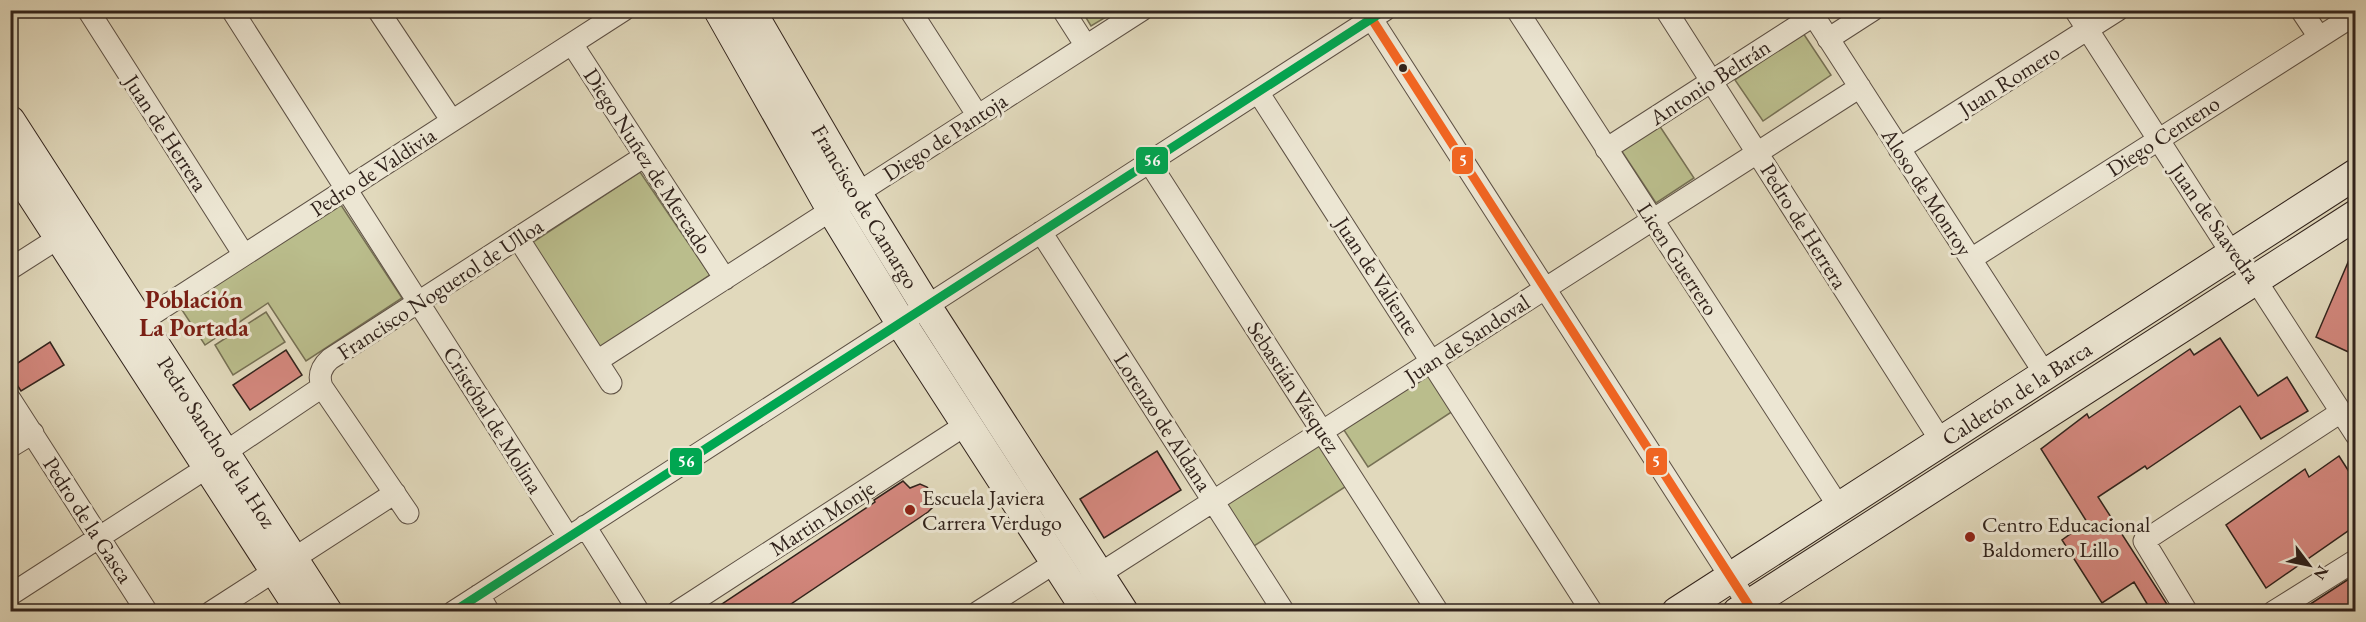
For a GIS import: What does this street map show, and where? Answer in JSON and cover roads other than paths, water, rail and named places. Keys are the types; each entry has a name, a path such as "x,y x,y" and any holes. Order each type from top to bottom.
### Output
{"street":[{"name":"Juan de Herrera","path":"88,10 244,255"},
{"path":"378,10 452,121"},
{"name":"Pedro de Valdivia","path":"131,328 624,10"},
{"name":"Francisco de Camargo","path":"719,10 844,202 926,306 1123,612"},
{"name":"Francisco de Camargo","path":"750,10 901,323 1081,601"},
{"path":"910,10 978,116"},
{"path":"1063,10 1086,46"},
{"name":"Diego de Pantoja","path":"597,361 1142,10"},
{"name":"Licen Guerrero","path":"1517,10 1839,507"},
{"name":"Pedro de Herrera","path":"1666,10 1941,441"},
{"path":"1828,39 1873,10"},
{"name":"Juan de Saavedra","path":"2075,10 2232,254 2255,279 2355,435"},
{"name":"Juan Romero","path":"1899,149 2118,10"},
{"path":"2301,10 2319,37"},
{"name":"Cristóbal de Molina","path":"235,12 418,302 577,532 639,612"},
{"path":"453,612 484,603 577,532 1258,92 1374,13 1545,289 1730,577 1747,609"},
{"name":"Antonio Beltrán","path":"1606,149 1811,13"},
{"name":"Aloso de Monroy","path":"1811,13 2045,374"},
{"name":"Diego Centeno","path":"1971,259 2355,14"},
{"name":"Diego Nuñez de Mercado","path":"572,44 725,279"},
{"name":"Juan de Sandoval","path":"1081,601 1099,574 1860,87"},
{"name":"Juan de Valiente","path":"1258,92 1592,612"},
{"name":"Pedro Sancho de la Hoz","path":"10,122 131,328 216,460 284,564 327,612"},
{"name":"Francisco Noguerol de Ulloa","path":"10,595 216,460 322,387 320,377 326,363 645,156"},
{"name":"Pedro Sancho de la Hoz","path":"10,160 60,237 131,328"},
{"name":"Sebastián Vásquez","path":"1149,162 1438,612"},
{"name":"Calderón de la Barca","path":"1677,612 2355,174"},
{"name":"Calderón de la Barca","path":"1747,609 2355,215"},
{"name":"Lorenzo de Aldana","path":"1041,232 1284,612"},
{"path":"10,269 60,237"},
{"path":"518,238 611,383"},
{"path":"322,387 408,513"},
{"name":"Pedro de la Gasca","path":"10,399 147,612"},
{"path":"2187,612 2144,541 2341,412"},
{"name":"Martin Monje","path":"677,612 967,424"},
{"path":"10,447 33,433"},
{"path":"211,612 394,494"},
{"path":"2273,612 2355,560"},
{"path":"978,612 1056,562"},
{"name":"Pedro Sancho de la Hoz","path":"284,564 302,612"}],"place":[{"name":"Escuela Javiera Carrera Verdugo","path":"910,510"},
{"name":"Centro Educacional Baldomero Lillo","path":"1970,537"}],"district":[{"name":"Población La Portada","path":"194,313"}]}
